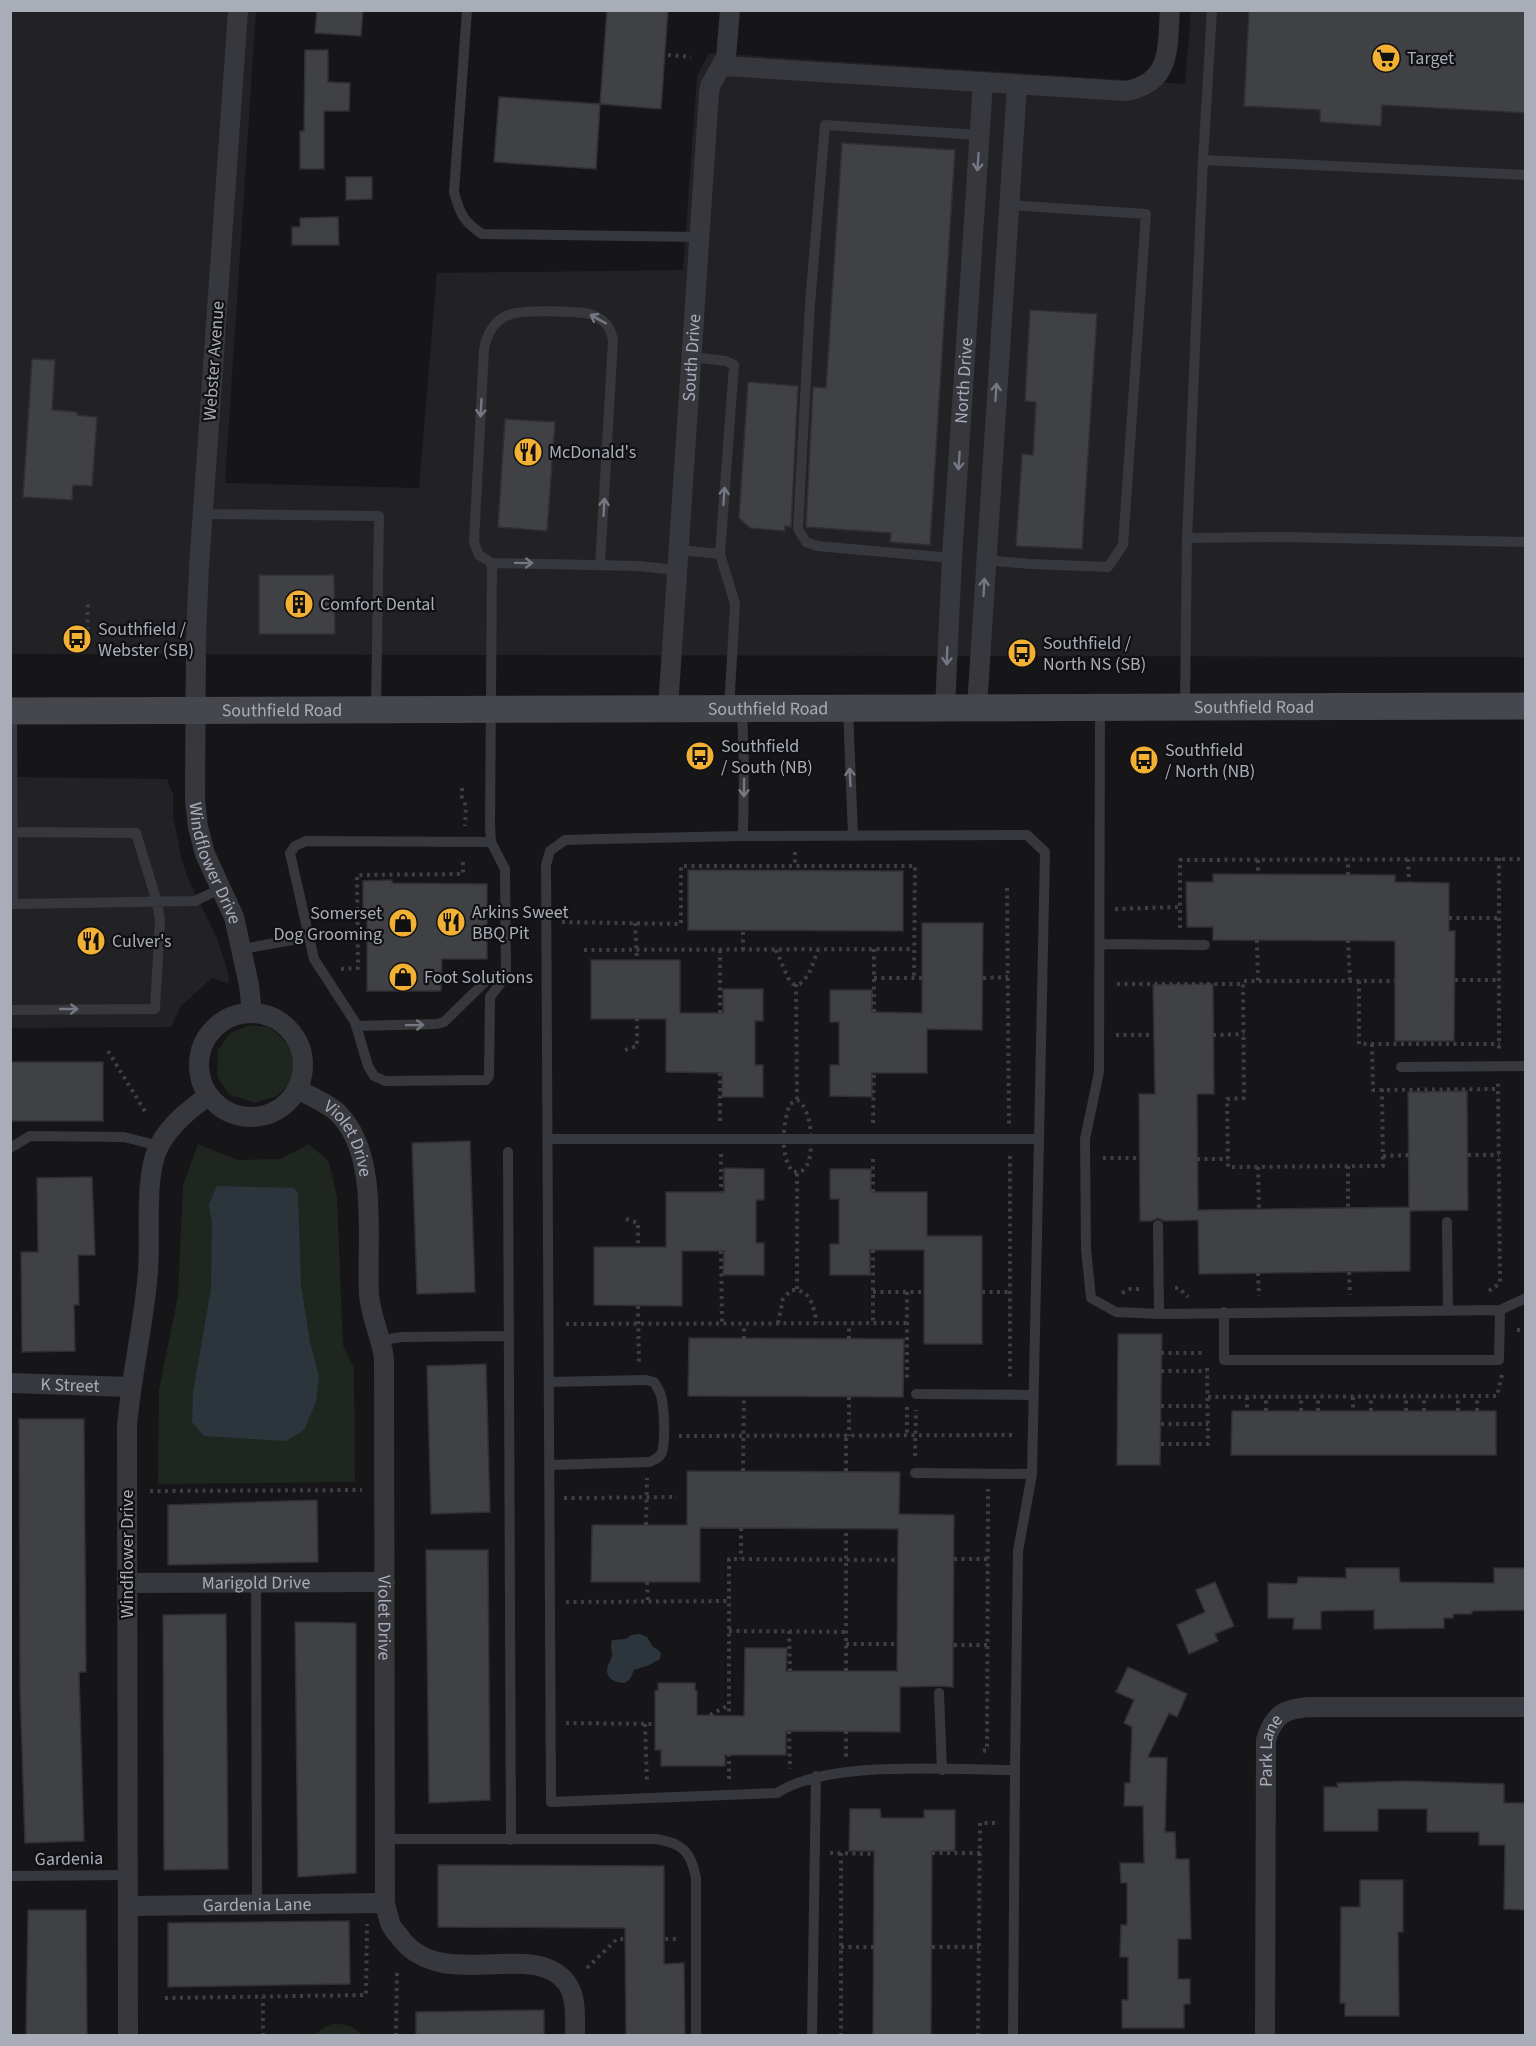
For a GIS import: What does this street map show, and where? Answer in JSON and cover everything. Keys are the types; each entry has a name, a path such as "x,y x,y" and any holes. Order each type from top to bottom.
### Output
{"main road":[{"name":"Southfield Road","path":"11,711 1526,706"}],"street":[{"name":"Webster Avenue","path":"196,711 196,639 203,514 238,10"},
{"name":"South Drive","path":"668,709 709,93 715,75 722,66 728,46 730,10"},
{"path":"722,66 1126,91 1149,84 1164,67 1170,10"},
{"name":"North Drive","path":"945,708 952,558 983,82"},
{"name":"North Drive","path":"977,708 1017,85"},
{"path":"975,203 1008,205"},
{"path":"952,558 985,560"},
{"name":"Windflower Drive","path":"196,711 195,799 198,827 205,854 234,917 249,985 252,1013"},
{"path":"252,1013 277,1019 291,1030 300,1045 304,1061 298,1090 284,1107 269,1115 252,1118 236,1116 220,1108 208,1096 201,1080 199,1062 203,1045 213,1030 227,1018 252,1013"},
{"name":"Violet Drive","path":"298,1090 337,1112 352,1131 360,1148 368,1205 369,1298 381,1340 385,1379 385,1903 391,1926 409,1948 427,1959 443,1964 533,1965 551,1970 567,1982 575,2004 574,2036"},
{"name":"Windflower Drive","path":"128,2036 127,1427 130,1387 146,1291 153,1167 159,1146 173,1125 208,1096"},
{"name":"K Street","path":"10,1383 130,1387"},
{"name":"Marigold Drive","path":"128,1582 385,1582"},
{"name":"Park Lane","path":"1265,2036 1266,1746 1270,1727 1278,1715 1300,1707 1526,1707"},
{"name":"Gardenia Lane","path":"129,1906 385,1903"}],"lane":[{"path":"467,10 454,192 459,211 467,224 482,234 699,237"},
{"path":"1185,706 1187,538 1203,160 1212,10"},
{"path":"952,558 817,546 807,542 798,529 810,304 825,125 980,135"},
{"path":"1203,160 1526,175"},
{"path":"985,560 1108,567 1123,545 1146,214 1008,205"},
{"path":"600,565 613,340 610,328 605,321 591,314 517,312 504,317 486,337 474,542 479,555 492,563 600,565 678,560 720,554"},
{"path":"692,357 726,361 734,365 720,554 735,604 736,709 744,767 743,836"},
{"path":"203,514 379,516 376,709"},
{"path":"1187,538 1284,537 1526,542"},
{"path":"491,842 306,841 295,846 290,853 314,959 356,1026 368,1066 374,1076 385,1081 486,1080 489,1076 490,997 506,972 505,869 491,842 490,825 492,563"},
{"path":"1100,707 1100,1072 1085,1139 1086,1249 1091,1298 1116,1312 1159,1314 1500,1310 1526,1298"},
{"path":"848,708 853,836"},
{"path":"11,711 12,904 195,901 222,888"},
{"path":"10,1010 155,1008 160,920 158,902 136,833 13,832"},
{"path":"1013,2036 1018,1551 1032,1474 1045,852 1028,835 743,836 565,840 550,851 546,865 551,1802 777,1792 790,1784 816,1776 846,1772 1015,1770"},
{"path":"242,949 309,937"},
{"path":"1100,944 1205,945"},
{"path":"356,1026 444,1022 488,979 506,972"},
{"path":"1401,1067 1526,1066"},
{"path":"10,1148 30,1136 124,1137 159,1146"},
{"path":"548,1139 1039,1139"},
{"path":"508,1152 511,1840"},
{"path":"1447,1222 1448,1309"},
{"path":"1158,1225 1159,1314"},
{"path":"1224,1312 1224,1360 1487,1360 1499,1359 1500,1310"},
{"path":"381,1340 402,1337 508,1336"},
{"path":"549,1382 639,1380 654,1382 662,1398 663,1436 663,1449 657,1460 549,1464"},
{"path":"911,1392 1033,1395"},
{"path":"915,1473 1032,1474"},
{"path":"256,1581 256,1906"},
{"path":"939,1693 942,1770"},
{"path":"812,2036 816,1776"},
{"path":"385,1839 656,1839 671,1841 684,1849 693,1862 696,1878 696,2036"},
{"name":"Gardenia","path":"10,1876 128,1875"}],"path":[{"path":"668,55 691,57"},
{"path":"69,642 87,642 88,600"},
{"path":"462,788 462,797 466,806 465,826"},
{"path":"337,969 358,968 357,875 463,874 463,852"},
{"path":"1447,1293 1481,1294 1500,1283 1499,858"},
{"path":"1348,859 1348,875"},
{"path":"1408,859 1409,882"},
{"path":"1180,945 1180,860 1526,859"},
{"path":"1258,860 1258,874"},
{"path":"547,921 681,924 681,866 915,866 914,978"},
{"path":"1116,994 1115,908 1180,907"},
{"path":"1449,918 1499,918"},
{"path":"635,923 637,960"},
{"path":"742,950 743,930"},
{"path":"1257,940 1258,981"},
{"path":"1348,940 1350,981"},
{"path":"584,950 914,949"},
{"path":"720,950 720,1014"},
{"path":"776,950 793,984 800,984 808,974 818,950"},
{"path":"874,950 874,1012"},
{"path":"982,978 1008,977"},
{"path":"874,978 922,978"},
{"path":"1455,980 1499,980"},
{"path":"1359,981 1359,1044 1500,1044"},
{"path":"1116,984 1395,981"},
{"path":"796,984 797,1100"},
{"path":"1243,984 1244,1098 1227,1099 1228,1167 1383,1166 1382,1089"},
{"path":"625,1050 637,1046 637,1019"},
{"path":"1116,1025 1116,1035 1154,1035"},
{"path":"1213,1035 1244,1034"},
{"path":"108,1051 146,1113"},
{"path":"1103,1150 1104,1169"},
{"path":"1383,1156 1408,1155"},
{"path":"1468,1155 1499,1155"},
{"path":"1103,1158 1140,1158"},
{"path":"1197,1159 1228,1158"},
{"path":"1348,1166 1348,1208"},
{"path":"1258,1167 1259,1209"},
{"path":"797,1172 797,1289"},
{"path":"626,1219 638,1223 638,1247"},
{"path":"873,1250 873,1323"},
{"path":"721,1251 722,1324"},
{"path":"1349,1272 1350,1295"},
{"path":"1258,1273 1259,1296"},
{"path":"1116,1293 1124,1293 1130,1289 1179,1288 1187,1296 1192,1297"},
{"path":"778,1323 783,1299 791,1290 797,1289 802,1290 808,1296 817,1323"},
{"path":"873,1292 924,1292"},
{"path":"907,1292 911,1392 916,1436 915,1473"},
{"path":"982,1292 1010,1292"},
{"path":"1338,1295 1360,1295"},
{"path":"1248,1296 1270,1296"},
{"path":"638,1306 639,1380"},
{"path":"1161,1444 1208,1444 1206,1312"},
{"path":"744,1323 744,1339"},
{"path":"548,1324 907,1323"},
{"path":"849,1324 849,1339"},
{"path":"1511,1333 1515,1330 1526,1330"},
{"path":"1161,1353 1207,1353"},
{"path":"1208,1397 1497,1396 1504,1364"},
{"path":"1161,1371 1207,1371"},
{"path":"743,1471 744,1396"},
{"path":"846,1471 849,1396"},
{"path":"1406,1396 1406,1411"},
{"path":"1424,1396 1424,1411"},
{"path":"1458,1396 1458,1411"},
{"path":"1477,1396 1477,1411"},
{"path":"1247,1397 1248,1411"},
{"path":"1266,1397 1266,1411"},
{"path":"1301,1397 1301,1411"},
{"path":"1318,1397 1318,1411"},
{"path":"1353,1397 1353,1411"},
{"path":"1371,1397 1371,1411"},
{"path":"907,1402 907,1436"},
{"path":"1161,1406 1208,1406"},
{"path":"1161,1424 1208,1424"},
{"path":"663,1436 1033,1435"},
{"path":"646,1462 646,1525"},
{"path":"972,1770 973,1754 987,1750 988,1473"},
{"path":"150,1491 362,1490"},
{"path":"550,1499 677,1497"},
{"path":"741,1528 741,1559"},
{"path":"846,1529 846,1671"},
{"path":"729,1794 729,1560 898,1560"},
{"path":"954,1560 988,1560"},
{"path":"647,1582 648,1602"},
{"path":"550,1602 729,1601"},
{"path":"729,1631 846,1632"},
{"path":"789,1631 789,1671"},
{"path":"846,1644 897,1644"},
{"path":"954,1645 987,1645"},
{"path":"710,1715 729,1705"},
{"path":"551,1723 655,1724"},
{"path":"645,1724 648,1798"},
{"path":"789,1731 790,1784"},
{"path":"846,1731 846,1772"},
{"path":"978,2036 980,1823 1015,1822"},
{"path":"814,1852 874,1854"},
{"path":"841,1853 841,2036"},
{"path":"932,1853 980,1853"},
{"path":"165,1998 366,1995 367,1918"},
{"path":"587,1968 617,1939 681,1938"},
{"path":"841,1947 874,1947"},
{"path":"932,1947 979,1947"},
{"path":"396,2036 397,1971"},
{"path":"263,1997 263,2036"}],"shaded area":[{"path":"11,11 256,11 225,483 419,488 437,273 683,270 697,76 709,53 1185,84 1191,11 1525,11 1525,657 11,654"},
{"path":"11,777 167,779 173,794 173,816 182,861 188,879 217,938 228,972 229,984 212,978 181,1006 171,1027 11,1028"},
{"path":"250,1025 269,1027 280,1036 291,1048 294,1068 290,1083 277,1096 255,1103 229,1094 217,1077 218,1050 230,1033"},
{"path":"198,1144 237,1160 280,1159 309,1144 329,1162 337,1198 343,1345 354,1368 355,1482 158,1484 159,1389 178,1296 183,1185"},
{"path":"217,1186 294,1188 298,1194 301,1285 310,1342 319,1377 316,1402 304,1430 286,1441 204,1436 192,1422 193,1392 211,1289 212,1224 209,1204"},
{"path":"640,1634 647,1637 653,1647 661,1653 660,1659 634,1670 630,1679 625,1683 613,1680 607,1673 612,1657 612,1640 626,1639 631,1635"},
{"path":"332,2024 348,2026 361,2035 315,2035"}],"building":[{"path":"317,10 363,10 361,36 315,33"},
{"path":"607,10 668,10 661,109 600,104"},
{"name":"Target","path":"1249,10 1526,10 1526,113 1382,105 1381,126 1320,122 1320,110 1244,106"},
{"path":"305,50 328,50 328,82 350,83 349,111 324,111 324,169 300,169 300,131 304,131"},
{"path":"499,97 600,104 596,169 494,162"},
{"path":"842,143 955,150 930,545 890,542 891,533 806,527 813,387 826,388"},
{"path":"346,177 372,177 372,199 346,200"},
{"path":"338,217 339,245 292,245 292,227 300,227 300,218"},
{"path":"1030,310 1097,314 1082,549 1016,546 1022,454 1033,455 1036,402 1025,401"},
{"path":"32,359 55,360 52,410 77,412 77,415 97,417 92,486 73,485 72,500 23,497"},
{"path":"748,382 798,386 791,527 785,526 785,531 750,528 739,518"},
{"name":"McDonald's","path":"505,419 555,422 547,531 498,527"},
{"name":"Comfort Dental","path":"259,575 334,575 335,634 259,634"},
{"path":"688,870 903,871 903,931 688,930"},
{"path":"1213,874 1395,875 1395,882 1449,883 1449,931 1455,931 1454,1041 1395,1041 1395,941 1213,940 1213,927 1187,927 1186,882 1213,882"},
{"path":"392,880 392,883 487,884 487,959 442,959 441,991 367,991 367,915 363,915 363,881"},
{"path":"922,923 983,923 982,1030 927,1029 927,1073 872,1073 872,1097 830,1096 830,1065 839,1065 839,1022 830,1022 830,990 872,990 872,1012 922,1013"},
{"path":"591,960 680,960 680,1013 723,1013 723,989 763,989 763,1021 755,1021 755,1065 763,1065 763,1097 722,1097 722,1073 666,1072 666,1019 591,1019"},
{"path":"1213,984 1214,1094 1197,1094 1198,1210 1409,1207 1408,1092 1467,1091 1468,1210 1410,1211 1410,1271 1199,1274 1198,1220 1164,1221 1158,1218 1152,1221 1140,1221 1139,1094 1155,1094 1153,985"},
{"path":"10,1062 103,1062 103,1121 10,1121"},
{"path":"470,1141 475,1292 417,1294 412,1143"},
{"path":"724,1168 764,1169 764,1200 756,1200 756,1243 764,1243 764,1275 723,1275 724,1251 682,1251 682,1306 594,1305 594,1247 666,1247 666,1192 724,1192"},
{"path":"830,1169 871,1169 871,1192 927,1192 927,1236 982,1236 982,1344 924,1344 924,1250 870,1250 870,1275 830,1275 830,1244 839,1244 839,1199 830,1199"},
{"path":"92,1177 95,1255 78,1255 79,1305 74,1305 75,1351 22,1352 21,1252 38,1252 37,1178"},
{"path":"1118,1334 1162,1334 1160,1465 1117,1465"},
{"path":"689,1338 904,1339 903,1397 688,1396"},
{"path":"486,1364 490,1512 431,1514 427,1366"},
{"path":"1232,1411 1496,1411 1496,1455 1231,1455"},
{"path":"19,1419 84,1419 86,1672 79,1672 84,1841 25,1843 20,1690"},
{"path":"687,1471 900,1472 899,1514 954,1515 953,1687 900,1687 900,1732 786,1731 786,1755 725,1755 725,1766 661,1766 661,1750 655,1750 655,1691 658,1690 658,1683 695,1683 697,1715 744,1716 745,1648 787,1648 786,1671 897,1671 898,1529 700,1528 700,1582 591,1582 592,1525 687,1525"},
{"path":"317,1500 318,1562 168,1565 168,1505"},
{"path":"426,1550 488,1550 490,1800 429,1803"},
{"path":"1346,1568 1399,1568 1400,1582 1494,1583 1494,1568 1526,1568 1526,1610 1472,1611 1472,1614 1453,1614 1453,1618 1444,1618 1444,1628 1374,1629 1374,1610 1321,1611 1321,1629 1293,1629 1294,1618 1268,1618 1268,1583 1297,1584 1298,1577 1346,1578"},
{"path":"1215,1582 1234,1626 1215,1634 1218,1641 1189,1654 1177,1625 1205,1612 1196,1590"},
{"path":"226,1614 228,1869 164,1870 163,1615"},
{"path":"295,1622 356,1623 356,1873 298,1877"},
{"path":"1128,1667 1187,1694 1177,1717 1169,1713 1148,1757 1167,1758 1165,1832 1175,1832 1176,1859 1189,1859 1191,1939 1178,1939 1178,1979 1190,1979 1190,2004 1184,2004 1184,2028 1122,2028 1122,2000 1128,2000 1128,1957 1120,1957 1121,1925 1127,1925 1127,1883 1121,1883 1120,1863 1144,1863 1143,1806 1124,1806 1125,1783 1130,1783 1132,1727 1124,1723 1134,1700 1116,1692"},
{"path":"1406,1781 1504,1784 1504,1803 1526,1803 1526,1910 1504,1909 1505,1845 1479,1845 1479,1832 1427,1832 1427,1809 1378,1809 1378,1831 1324,1831 1324,1787 1338,1787 1337,1783"},
{"path":"850,1809 880,1809 881,1818 924,1818 924,1810 955,1810 955,1851 932,1851 931,2036 873,2036 874,1851 849,1851"},
{"path":"438,1865 664,1866 664,1964 684,1963 685,2036 626,2036 625,1928 438,1927"},
{"path":"1360,1880 1403,1880 1403,1932 1398,1932 1399,2016 1345,2016 1345,2003 1340,2003 1341,1907 1360,1907"},
{"path":"28,1910 86,1910 87,2036 26,2036"},
{"path":"349,1921 350,1984 168,1987 168,1923"},
{"path":"544,2010 544,2036 416,2036 416,2012"}],"place":[{"name":"Target","path":"1386,58"},
{"name":"McDonald's","path":"528,452"},
{"name":"Comfort Dental","path":"299,604"},
{"name":"Southfield / Webster (SB)","path":"77,639"},
{"name":"Southfield / North NS (SB)","path":"1022,653"},
{"name":"Southfield / South (NB)","path":"700,756"},
{"name":"Southfield / North (NB)","path":"1144,760"},
{"name":"Arkins Sweet BBQ Pit","path":"451,922"},
{"name":"Somerset Dog Grooming","path":"403,923"},
{"name":"Culver's","path":"91,941"},
{"name":"Foot Solutions","path":"403,977"}]}
